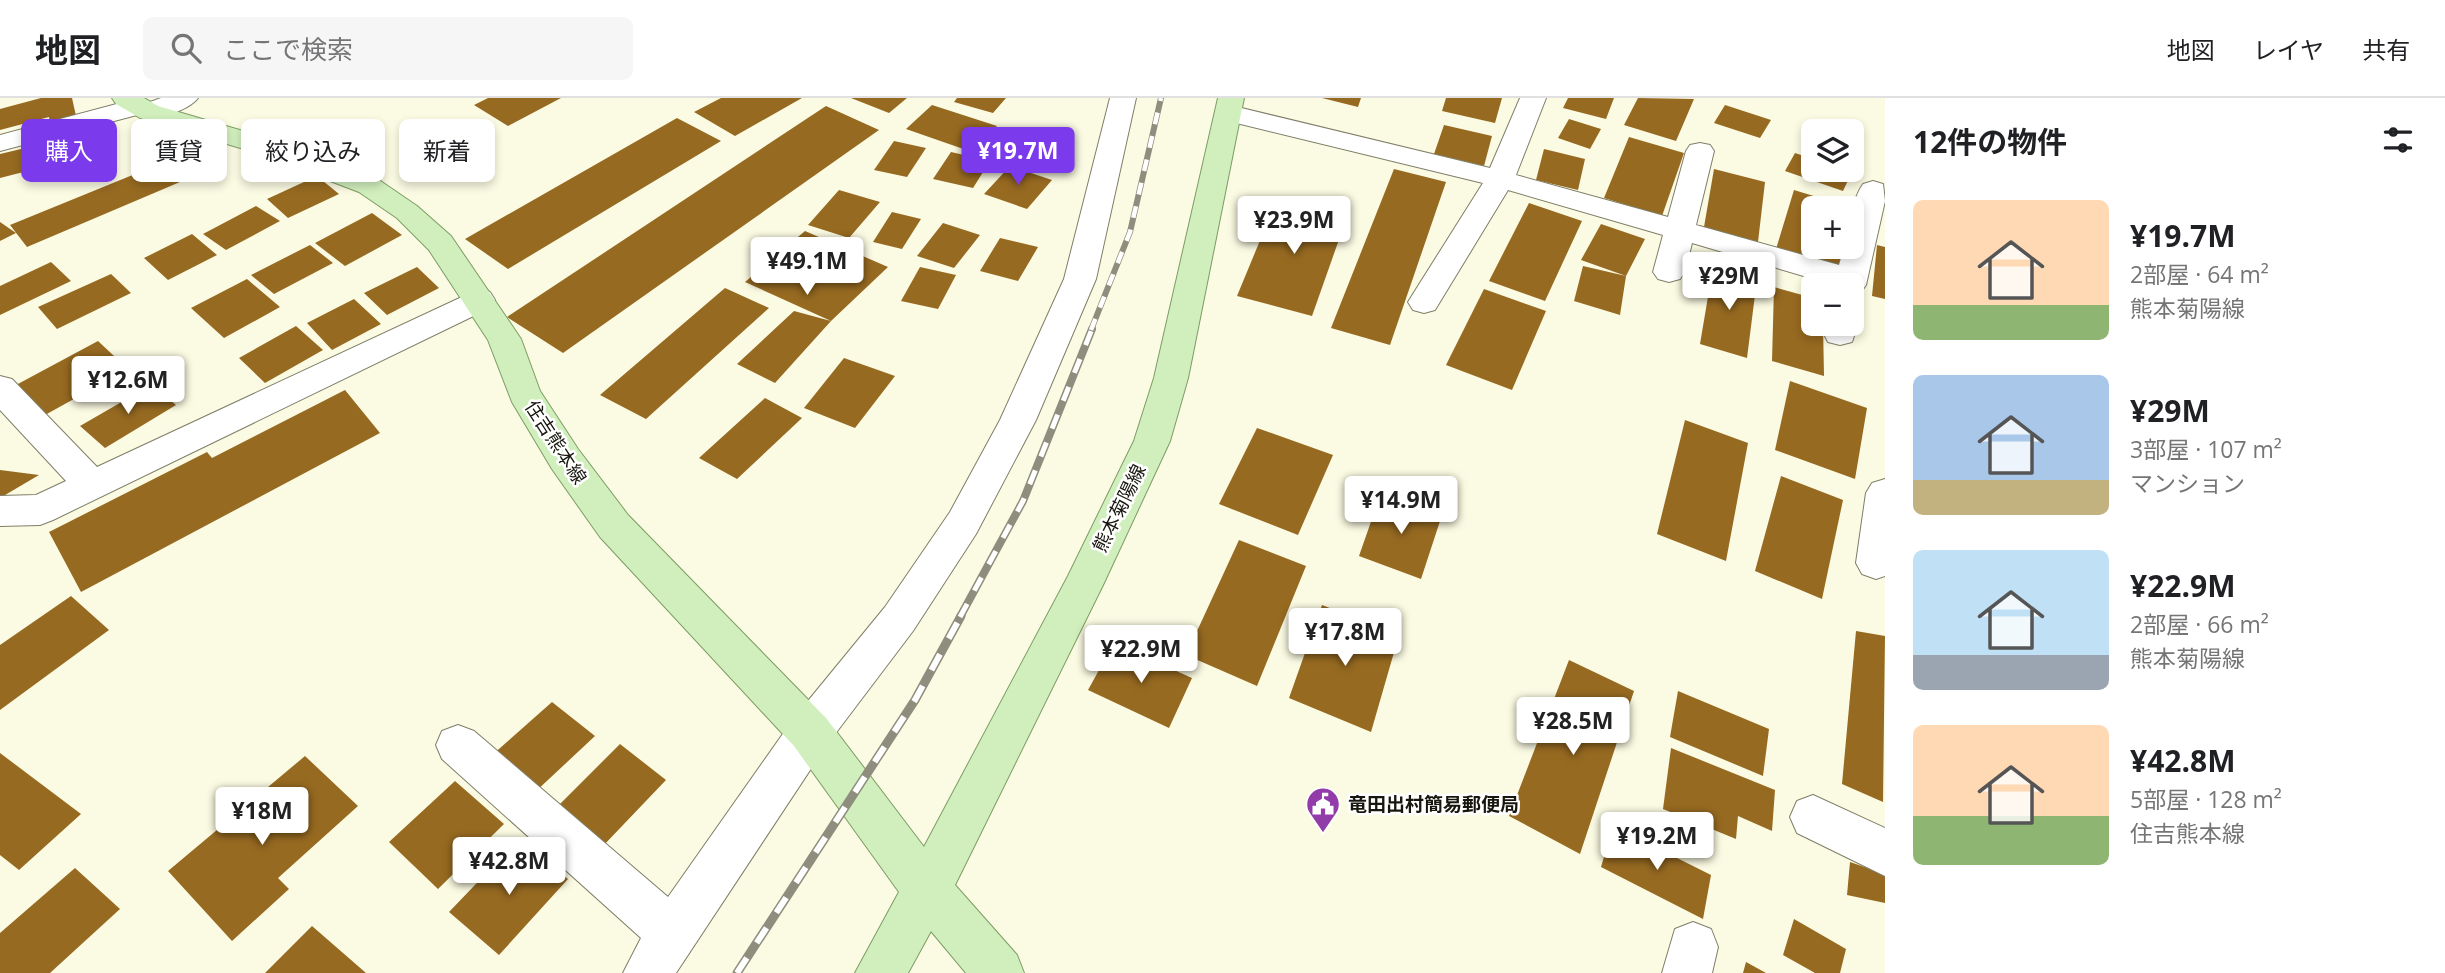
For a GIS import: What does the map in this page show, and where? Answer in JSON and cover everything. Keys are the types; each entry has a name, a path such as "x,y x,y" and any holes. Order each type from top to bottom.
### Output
{"main road":[{"name":"住吉熊本線","path":"138,105 279,151 369,186 407,212 440,243 504,339 524,394 565,459 614,526 810,732 927,890 999,973"},
{"name":"熊本菊陽線","path":"880,973 927,890 1152,441 1171,378 1230,106"}],"street":[{"path":"0,143 138,105 185,98"},
{"path":"648,973 672,933 810,732 899,619 963,523 1017,420 1080,279 1123,98"},
{"path":"1424,302 1500,179 1533,98"},
{"path":"1230,106 1500,179 1820,273"},
{"path":"1669,272 1700,151"},
{"path":"1852,273 1873,190"},
{"path":"0,511 40,510 479,300"},
{"path":"0,388 92,485"},
{"path":"1876,563 1885,493"},
{"path":"458,745 672,933"},
{"path":"1813,817 1885,853"}],"building":[{"path":"41,98 72,98 76,116 65,119 21,119 21,124 0,130 0,109"},
{"path":"488,98 561,98 508,126 474,105"},
{"path":"721,98 802,98 735,136 694,112"},
{"path":"851,98 907,98 889,113"},
{"path":"957,98 1006,98 993,113 954,102"},
{"path":"1322,98 1361,98 1358,107"},
{"path":"1446,98 1502,98 1495,123 1442,111"},
{"path":"1568,98 1614,98 1606,119 1563,108"},
{"path":"1638,98 1694,99 1676,141 1624,125"},
{"path":"932,105 997,126 972,152 906,129"},
{"path":"1725,105 1771,120 1760,138 1714,123"},
{"path":"826,106 879,130 563,353 507,317"},
{"path":"677,118 721,141 508,269 465,239"},
{"path":"1569,119 1601,129 1590,149 1558,138"},
{"path":"1444,125 1492,136 1484,166 1434,154"},
{"path":"1006,132 1059,144 1047,165 993,153"},
{"path":"1629,137 1684,153 1662,216 1604,198"},
{"path":"894,141 926,148 907,177 874,170"},
{"path":"21,149 21,173 0,178 0,154"},
{"path":"1544,149 1585,159 1578,190 1536,180"},
{"path":"951,152 990,161 973,188 933,179"},
{"path":"1795,153 1801,155 1801,177 1785,171"},
{"path":"1010,166 1052,180 1027,209 984,194"},
{"path":"1394,169 1446,182 1390,345 1331,328"},
{"path":"1714,169 1765,182 1758,242 1704,227"},
{"path":"131,176 131,182 180,182 27,247 10,225 117,182"},
{"path":"304,182 324,182 339,194 288,218 267,199"},
{"path":"1817,182 1847,182 1843,191"},
{"path":"839,190 880,202 849,238 808,225"},
{"path":"1794,190 1814,196 1801,196 1801,257 1776,249"},
{"path":"1278,197 1348,214 1312,316 1237,296"},
{"path":"1529,203 1582,221 1545,301 1489,281"},
{"path":"256,206 280,221 226,250 203,234"},
{"path":"892,212 921,219 902,249 873,242"},
{"path":"372,213 402,235 345,266 315,243"},
{"path":"0,222 16,233 0,241"},
{"path":"943,223 980,235 954,268 917,256"},
{"path":"1601,224 1645,239 1626,276 1581,260"},
{"path":"805,231 888,267 831,321 745,282"},
{"path":"192,234 217,255 168,280 144,258"},
{"path":"1000,238 1038,247 1018,281 980,271"},
{"path":"310,245 333,263 274,294 251,275"},
{"path":"1877,245 1885,247 1885,299 1872,296"},
{"path":"1807,259 1840,259 1838,269"},
{"path":"51,262 71,281 0,315 0,286"},
{"path":"1583,266 1626,276 1620,315 1574,301"},
{"path":"417,267 439,288 387,315 364,293"},
{"path":"920,267 956,275 938,309 901,301"},
{"path":"1713,267 1757,279 1747,358 1700,344"},
{"path":"111,274 131,293 57,329 38,307"},
{"path":"247,279 280,307 224,338 191,308"},
{"path":"1774,287 1801,295 1801,336 1823,336 1824,376 1772,361"},
{"path":"725,288 769,308 646,419 600,395"},
{"path":"1484,289 1546,311 1512,390 1446,365"},
{"path":"354,299 381,324 332,350 307,323"},
{"path":"794,311 831,321 775,383 737,364"},
{"path":"296,326 323,350 265,383 239,358"},
{"path":"98,341 128,369 45,415 16,385"},
{"path":"844,358 895,376 855,428 804,408"},
{"path":"1790,381 1867,408 1855,479 1775,450"},
{"path":"151,385 176,405 105,448 80,426"},
{"path":"345,390 380,433 81,592 49,532 207,452 212,458"},
{"path":"765,398 802,418 737,479 699,458"},
{"path":"1685,420 1748,443 1726,561 1657,534"},
{"path":"1257,428 1333,455 1298,535 1219,504"},
{"path":"0,470 39,475 0,498"},
{"path":"1781,476 1843,500 1822,599 1755,571"},
{"path":"1381,493 1442,515 1421,579 1359,556"},
{"path":"1239,540 1306,566 1257,686 1186,655"},
{"path":"71,596 109,630 0,710 0,645"},
{"path":"1322,605 1399,635 1371,732 1289,698"},
{"path":"1856,631 1885,636 1883,802 1842,784"},
{"path":"1114,643 1192,678 1169,728 1088,690"},
{"path":"1569,660 1634,691 1580,854 1509,816"},
{"path":"1678,691 1769,729 1763,776 1670,737"},
{"path":"552,702 595,736 534,793 491,756"},
{"path":"620,744 666,780 602,847 556,808"},
{"path":"1671,748 1775,790 1772,831 1738,816 1736,839 1663,809"},
{"path":"0,753 81,814 19,870 0,855"},
{"path":"305,756 358,806 278,878 289,889 232,941 168,871"},
{"path":"455,781 504,824 438,889 389,842"},
{"path":"1613,826 1711,875 1703,919 1601,867"},
{"path":"519,839 568,879 499,955 449,912"},
{"path":"1850,862 1885,874 1885,903 1847,895"},
{"path":"75,868 120,909 50,973 0,973 0,933"},
{"path":"1794,919 1846,949 1840,973 1815,973 1783,955"},
{"path":"312,926 366,973 265,973"},
{"path":"1746,962 1766,973 1743,973"}],"railway":[{"path":"1091,330 1130,232 1161,98"},
{"path":"960,617 1023,501 1092,329"},
{"path":"737,973 915,700 961,616"}],"place":[{"name":"竜田出村簡易郵便局","path":"1323,834"}]}
